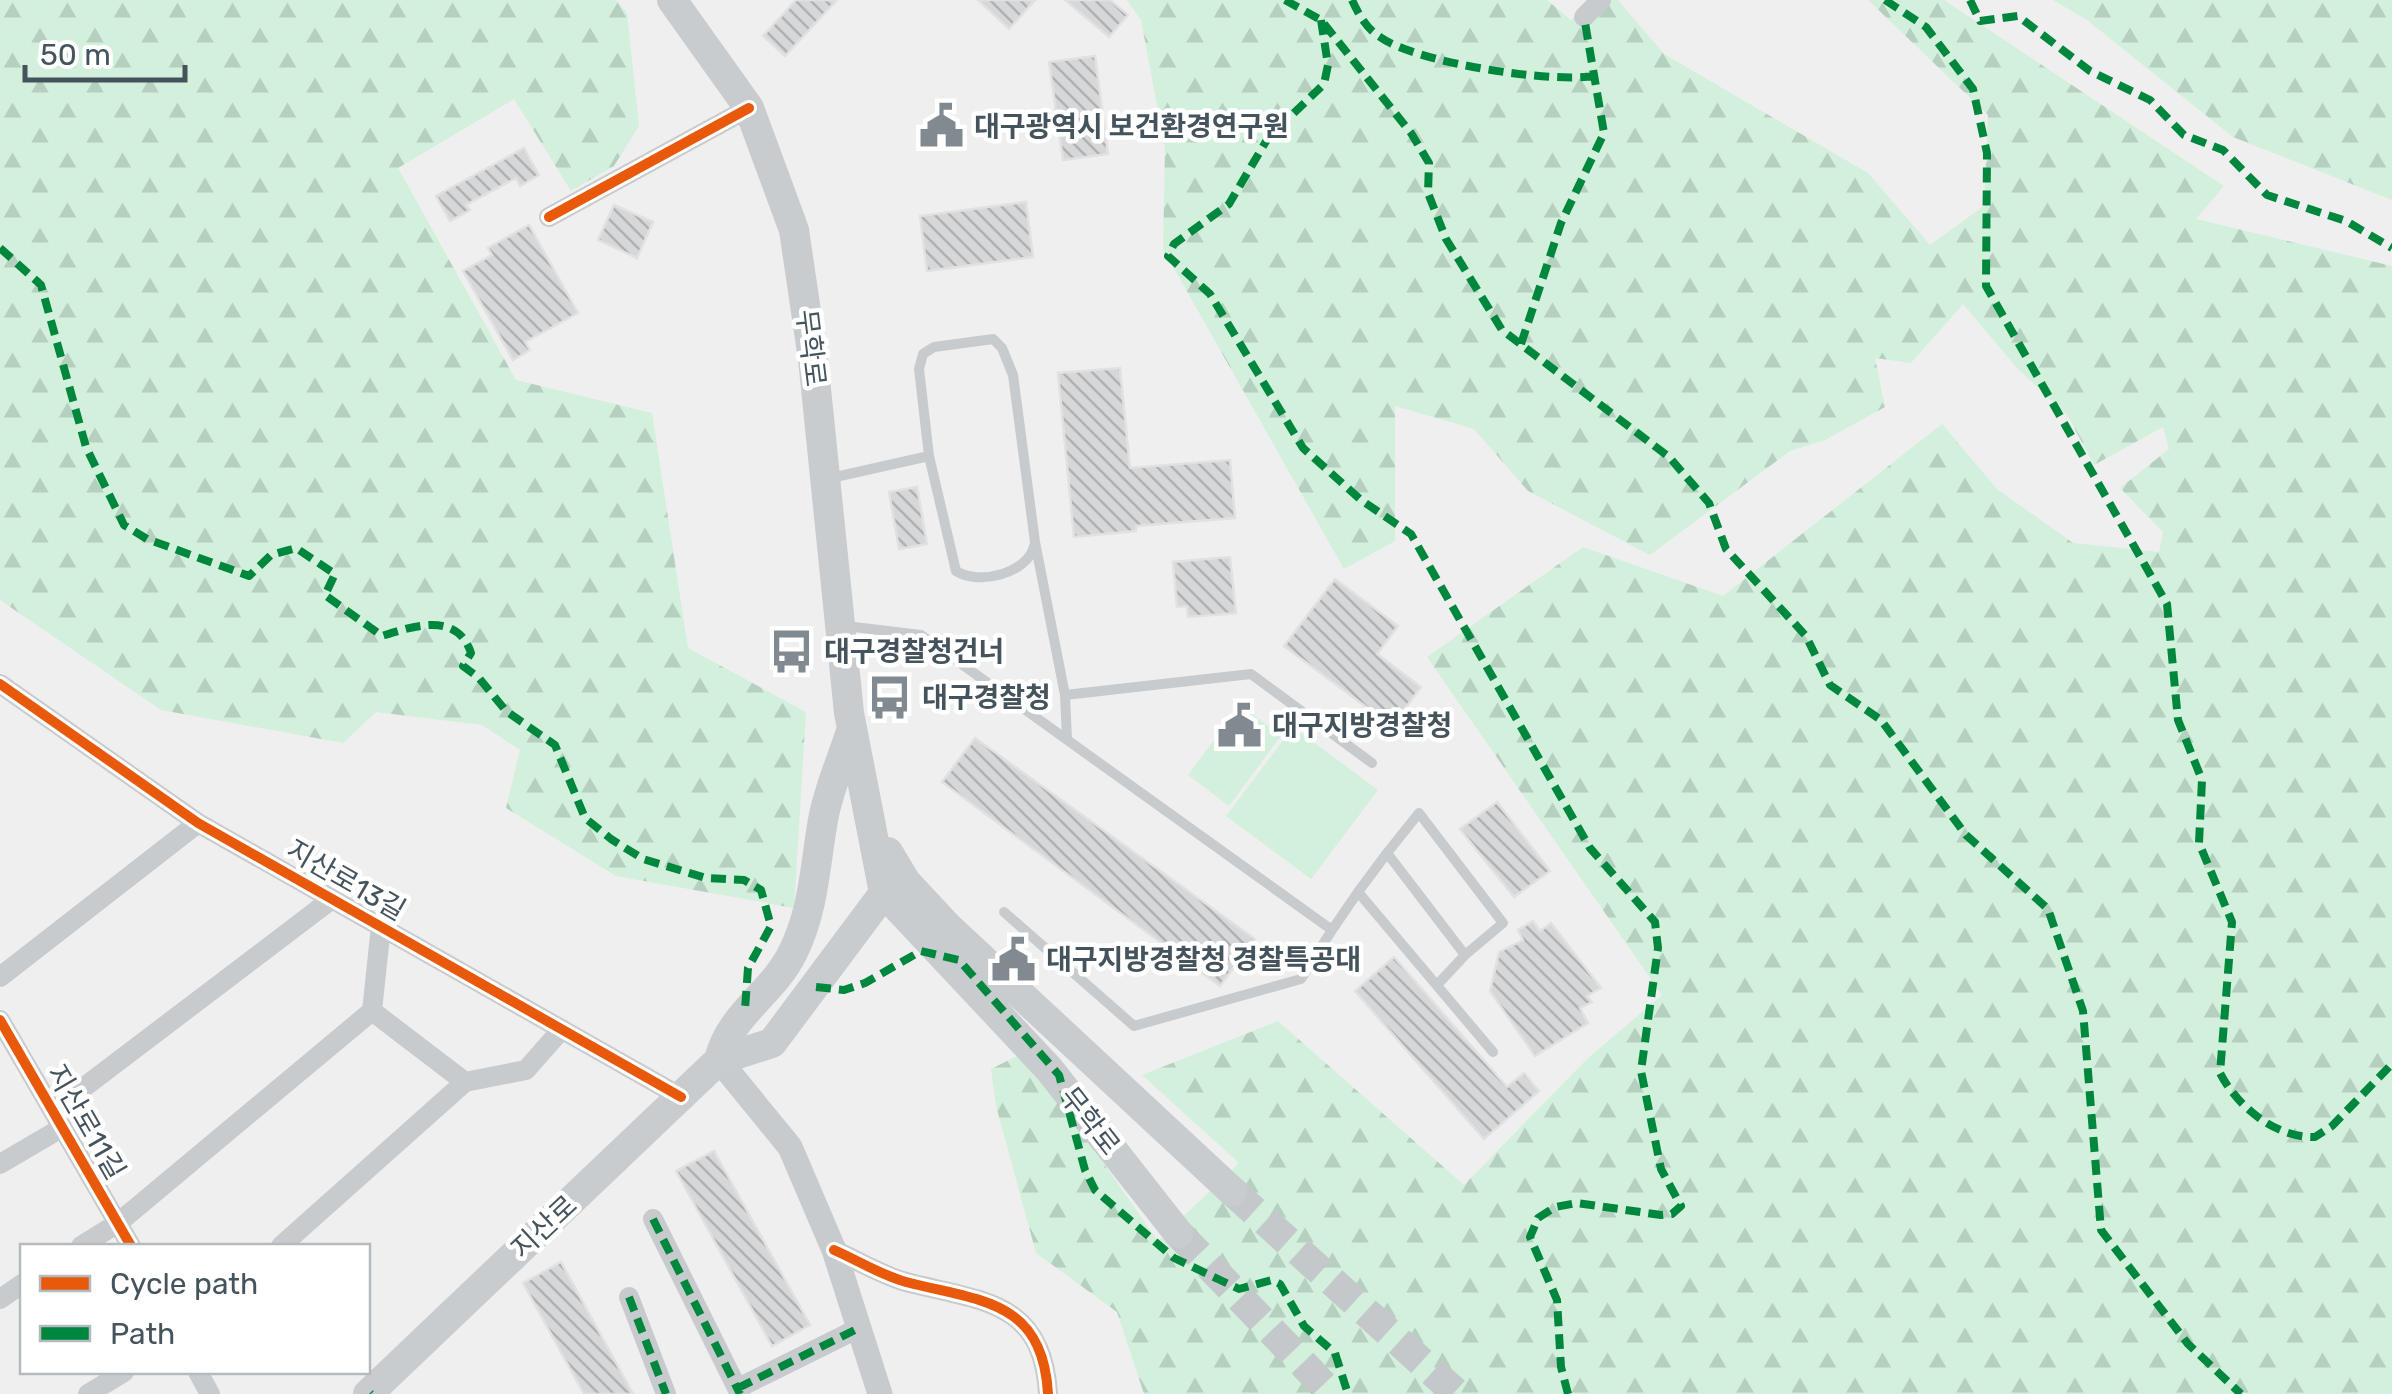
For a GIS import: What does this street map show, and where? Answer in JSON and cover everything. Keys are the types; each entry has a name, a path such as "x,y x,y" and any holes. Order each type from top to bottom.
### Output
{"main road":[{"name":"무학로","path":"672,0 749,108 794,230 852,728 884,893 1049,1069 1178,1234"},
{"name":"무학로","path":"824,815 852,728"},
{"name":"지산로","path":"719,1060 724,1039 745,1009 792,956 814,892 824,815"},
{"name":"무학로","path":"869,819 894,862 948,927 1232,1191"},
{"name":"지산로","path":"370,1394 719,1060 772,1043 884,893 894,862"}],"street":[{"path":"1584,16 1601,0"},
{"path":"549,217 749,108"},
{"name":"지산로13길","path":"0,684 198,823 681,1097"},
{"path":"0,976 198,823"},
{"name":"지산로11길","path":"58,1118 332,899"},
{"path":"381,926 372,1011 465,1082"},
{"name":"지산로11길","path":"118,1223 372,1011"},
{"name":"지산로11길","path":"0,1020 130,1244"},
{"path":"282,1244 465,1082 526,1070 562,1029"},
{"path":"719,1060 790,1147 834,1250 880,1394"},
{"path":"0,1164 58,1118"},
{"path":"654,1219 739,1391 857,1329"},
{"path":"84,1244 118,1223"},
{"path":"834,1250 902,1281 981,1297 1020,1319 1046,1362 1048,1394"},
{"path":"629,1298 666,1394"},
{"path":"88,1394 121,1374"}],"lane":[{"path":"1035,542 1031,558 1020,569 972,578 956,571 929,456 919,369 923,354 934,346 993,339 1002,348 1013,375 1035,542 1065,694 1067,739"},
{"path":"825,480 929,456"},
{"path":"840,626 921,634 1332,930"},
{"path":"1065,694 1251,674 1372,763"},
{"path":"1004,912 1134,1026 1301,979 1358,892 1419,813 1503,923 1437,985"},
{"path":"1387,853 1465,955"},
{"path":"1358,892 1493,1052"}],"green space":[{"path":"0,0 616,0 627,13 639,126 614,166 571,191 514,99 398,168 516,380 652,413 688,648 806,712 794,908 616,876 506,808 520,750 482,725 376,712 343,743 161,710 0,600"},
{"path":"1127,0 1547,0 1571,20 1595,0 1618,0 1664,54 1868,173 1930,245 1984,206 1988,115 1868,0 1944,0 2224,186 2196,219 2392,266 2392,1394 1144,1394 1117,1312 1036,1253 996,1106 991,1069 1019,1055 1060,1101 1158,1241 1239,1163 1142,1075 1278,1021 1464,1185 1587,1059 1662,995 1427,657 1583,547 1723,596 1942,424 1997,489 2073,543 2159,552 2163,532 2120,488 2169,449 2163,427 2094,465 2068,416 2018,369 1963,304 1911,363 1875,358 1885,407 1825,440 1790,451 1650,555 1528,491 1474,429 1395,406 1395,541 1344,569 1163,249 1165,148 1141,20"},
{"path":"2053,0 2392,0 2392,200 2233,137 2087,20"},
{"path":"1240,705 1281,736 1229,806 1188,775"},
{"path":"1293,727 1378,790 1311,879 1226,816"}],"building":[{"path":"796,0 837,0 785,56 763,36"},
{"name":"대구광역시 보건환경연구원","path":"978,0 1035,0 1009,29"},
{"path":"1065,0 1110,0 1128,15 1109,37"},
{"path":"1095,56 1108,154 1063,160 1049,62"},
{"path":"524,148 539,175 520,186 516,178 466,205 470,210 450,221 436,196"},
{"path":"1026,202 1033,257 927,271 920,216"},
{"path":"614,205 653,222 637,258 598,240"},
{"path":"529,225 578,313 525,342 530,350 513,360 463,271 492,255 488,248"},
{"path":"1120,368 1130,468 1230,460 1235,518 1136,526 1136,531 1074,537 1058,373"},
{"path":"917,487 927,544 899,549 889,492"},
{"path":"1230,557 1236,613 1188,617 1187,606 1177,607 1173,562"},
{"path":"1335,579 1398,626 1377,654 1421,687 1392,726 1284,646"},
{"path":"975,738 1255,939 1220,986 942,782"},
{"path":"1497,802 1550,871 1514,897 1460,829"},
{"path":"1533,921 1540,931 1551,923 1601,988 1587,996 1592,1002 1580,1008 1588,1023 1535,1056 1490,991 1499,952 1523,940 1518,930"},
{"path":"1394,957 1507,1087 1524,1073 1539,1091 1484,1139 1355,991"},
{"path":"714,1151 810,1325 772,1346 676,1171"},
{"path":"561,1262 633,1394 584,1394 523,1283"}],"tunnel":[{"path":"1232,1191 1457,1394"},
{"path":"1178,1233 1332,1394"}],"marked path":[{"path":"1285,0 1321,20 1411,133 1429,163 1428,193 1446,239 1502,330 1669,457 1709,503 1726,549 1806,636 1830,685 1881,720 1966,835 2048,909 2083,1011 2101,1230 2188,1344 2241,1394"},
{"path":"1352,0 1375,33 1423,55 1516,74 1594,76"},
{"path":"1885,0 1926,27 1973,89 1987,153 1986,286 2167,604 2178,720 2202,780 2199,843 2232,922 2220,1073 2236,1097 2259,1118 2286,1132 2315,1137 2332,1126 2392,1064"},
{"path":"1970,0 1980,21 2018,16 2090,71 2150,100 2184,135 2223,150 2267,195 2346,221 2392,248"},
{"path":"1521,344 1561,223 1604,133 1584,17"},
{"path":"1321,20 1328,65 1324,84 1268,138 1229,204 1174,244 1168,256 1210,294 1303,448 1361,500 1411,534 1590,848 1655,922 1658,948 1641,1071 1661,1169 1681,1206 1672,1214 1661,1215 1577,1203 1555,1207 1538,1218 1530,1237 1557,1300 1561,1367 1568,1394"},
{"path":"0,248 41,285 86,447 124,525 147,539 249,576 271,555 296,548 335,574 325,595 382,636 433,625 456,631 471,653 463,666 479,678 506,711 555,745 585,818 643,859 706,878 744,880 761,890 771,926 748,968 745,1009"},
{"path":"816,987 844,990 865,983 921,951 959,960 1059,1075 1085,1170 1095,1190 1174,1258 1239,1289 1272,1280 1280,1284 1304,1326 1335,1353 1348,1394"},
{"path":"653,1219 740,1394"},
{"path":"629,1297 666,1394"},
{"path":"738,1388 857,1329"}],"cycle path":[{"path":"549,217 749,108"},
{"path":"0,684 198,823 681,1097"},
{"path":"0,1020 130,1244"},
{"path":"834,1250 897,1279 982,1301 1020,1322 1034,1339 1048,1394"}],"place":[{"name":"대구광역시 보건환경연구원","path":"941,126"},
{"name":"대구경찰청건너","path":"791,651"},
{"name":"대구경찰청","path":"889,697"},
{"name":"대구지방경찰청","path":"1239,725"},
{"name":"대구지방경찰청 경찰특공대","path":"1013,959"}]}
